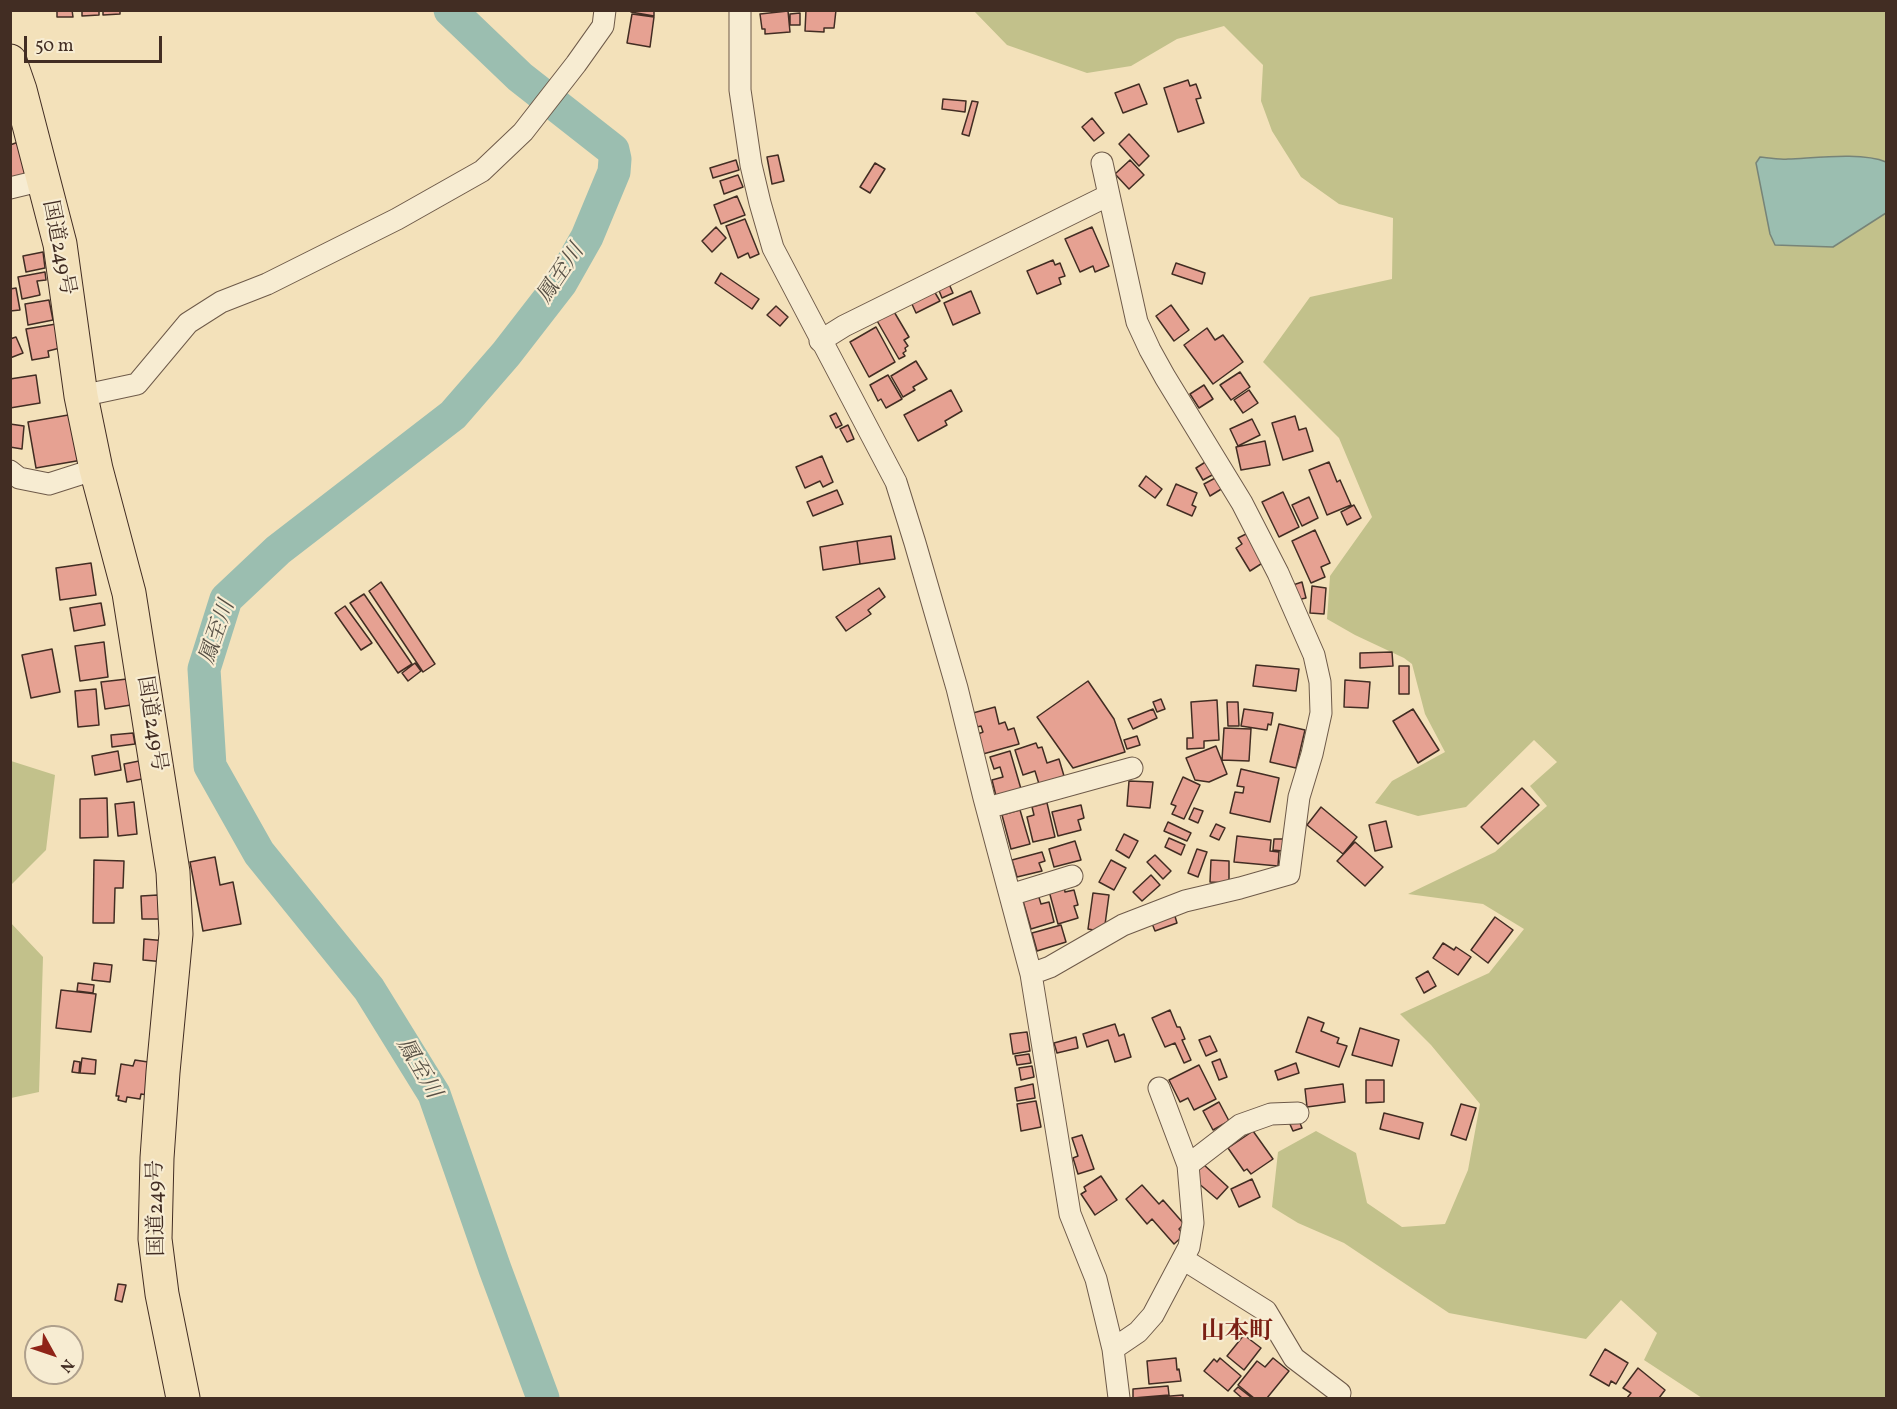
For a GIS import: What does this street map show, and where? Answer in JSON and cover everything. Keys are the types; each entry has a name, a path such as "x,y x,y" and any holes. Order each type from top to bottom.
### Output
{"highway":[{"name":"国道249号","path":"10,61 21,90 60,244 81,396 96,469 129,593 173,872 176,934 157,1158 155,1239 162,1294 183,1398"}],"street":[{"path":"81,396 137,384 188,323 221,302 267,284 397,219 482,171 523,132 576,64 603,26 605,10"},
{"path":"741,10 740,90 751,165 772,248 896,483 919,554 957,688 1032,974 1070,1214 1096,1279 1113,1349 1119,1398"},
{"path":"1032,974 1050,967 1123,925 1185,901 1289,874 1299,797 1321,713 1320,682 1314,655 1278,573 1242,503 1165,377 1137,322 1102,163"},
{"path":"10,188 44,180"},
{"path":"820,341 843,326 1109,195"},
{"path":"10,471 19,478 49,484 96,469"},
{"path":"987,808 1132,768"},
{"path":"1010,895 1072,876"},
{"path":"1113,1349 1138,1332 1153,1315 1189,1247 1193,1223 1188,1165 1159,1088"},
{"path":"1188,1165 1240,1125 1271,1114 1298,1113"},
{"path":"1183,1259 1266,1311 1294,1358 1340,1393"}],"shaded area":[{"path":"974,11 1886,11 1886,162 1852,156 1785,159 1760,157 1833,247 1886,213 1886,1398 1702,1398 1644,1360 1657,1333 1621,1300 1586,1339 1449,1313 1344,1243 1298,1223 1272,1207 1278,1152 1316,1131 1356,1153 1367,1203 1402,1227 1445,1224 1468,1170 1480,1104 1431,1045 1400,1014 1489,973 1524,929 1483,904 1408,894 1495,852 1547,806 1530,786 1557,762 1534,740 1466,807 1418,816 1375,803 1392,781 1445,752 1425,714 1412,664 1327,619 1330,576 1372,517 1339,438 1263,362 1310,297 1392,279 1393,218 1339,204 1301,177 1272,131 1261,101 1263,65 1224,26 1177,39 1131,66 1087,73 1007,45"},
{"path":"1852,156 1886,162 1886,213 1833,247 1775,245 1770,234 1756,163 1760,157 1785,159"},
{"path":"11,761 55,775 46,850 11,885"},
{"path":"10,922 43,957 39,1092 11,1098"}],"building":[{"path":"57,10 72,10 73,17 57,17"},
{"path":"82,10 99,10 99,15 82,16"},
{"path":"103,10 120,10 120,14 103,15"},
{"path":"631,10 654,10 654,16 631,12"},
{"path":"806,10 836,10 834,28 824,28 824,32 805,31"},
{"path":"788,11 790,32 765,34 760,14"},
{"path":"800,13 800,25 790,25 790,14"},
{"path":"632,14 654,17 650,47 627,43"},
{"path":"1188,80 1190,86 1196,84 1201,98 1196,99 1204,123 1178,132 1164,88"},
{"path":"1139,84 1147,104 1123,113 1115,93"},
{"path":"943,99 966,101 965,112 942,109"},
{"path":"972,101 978,102 969,136 962,134"},
{"path":"1092,118 1104,133 1094,141 1082,127"},
{"path":"1129,134 1149,156 1139,166 1119,144"},
{"path":"24,140 34,173 10,180 10,145"},
{"path":"778,155 784,181 772,184 767,157"},
{"path":"736,160 739,170 713,178 710,168"},
{"path":"1130,160 1144,175 1129,189 1115,174"},
{"path":"875,163 885,169 870,193 860,187"},
{"path":"738,175 743,187 724,194 720,181"},
{"path":"737,196 745,215 721,224 714,205"},
{"path":"745,219 759,254 750,258 748,253 738,258 726,226"},
{"path":"716,227 726,238 712,252 702,241"},
{"path":"1092,227 1109,266 1095,272 1093,266 1080,272 1065,239"},
{"path":"43,252 45,268 26,272 23,256"},
{"path":"1053,260 1055,265 1060,263 1065,276 1059,278 1061,284 1037,294 1027,271"},
{"path":"1176,263 1205,273 1202,284 1172,274"},
{"path":"45,272 46,280 37,281 40,295 22,299 18,277"},
{"path":"721,273 759,299 752,309 715,283"},
{"path":"949,284 953,293 942,298 938,288"},
{"path":"16,288 20,310 10,311 10,289"},
{"path":"934,291 940,301 916,313 911,302"},
{"path":"971,291 980,313 953,325 944,303"},
{"path":"49,300 53,320 28,325 25,304"},
{"path":"1171,305 1189,330 1174,341 1156,316"},
{"path":"776,306 788,317 780,326 767,315"},
{"path":"893,310 909,337 904,340 908,346 903,353 905,356 899,359 876,319"},
{"path":"56,324 60,348 48,351 49,357 32,360 26,329"},
{"path":"876,327 895,362 869,377 850,342"},
{"path":"1207,328 1215,340 1223,335 1243,362 1213,384 1184,345"},
{"path":"16,337 23,353 10,358 10,339"},
{"path":"916,361 927,379 913,387 915,390 903,397 891,376"},
{"path":"1240,372 1250,387 1231,400 1220,385"},
{"path":"36,375 40,403 10,408 10,379"},
{"path":"888,375 902,399 886,408 881,399 878,401 870,385"},
{"path":"1204,385 1213,399 1199,408 1190,394"},
{"path":"951,390 962,411 945,421 947,425 918,441 904,415"},
{"path":"1249,390 1258,403 1243,413 1234,400"},
{"path":"836,413 842,425 836,428 830,416"},
{"path":"74,414 82,460 36,468 28,422"},
{"path":"1295,416 1299,430 1306,428 1313,451 1283,460 1272,423"},
{"path":"1252,419 1260,435 1238,446 1230,429"},
{"path":"10,424 24,426 22,449 10,447"},
{"path":"848,425 854,439 847,442 840,429"},
{"path":"1265,441 1270,465 1241,470 1236,447"},
{"path":"822,456 833,482 823,487 820,481 805,488 796,467"},
{"path":"1207,461 1214,474 1203,480 1196,468"},
{"path":"1329,462 1337,482 1340,480 1351,505 1327,515 1309,470"},
{"path":"1146,476 1162,489 1155,498 1139,486"},
{"path":"1217,477 1223,488 1210,496 1204,484"},
{"path":"1176,484 1197,493 1192,505 1196,507 1192,516 1167,505"},
{"path":"837,490 843,504 813,516 807,502"},
{"path":"1283,492 1299,527 1279,537 1262,502"},
{"path":"1309,497 1318,518 1302,526 1292,505"},
{"path":"1354,505 1361,518 1347,525 1341,512"},
{"path":"1315,530 1330,563 1321,567 1325,577 1311,583 1292,541"},
{"path":"1246,534 1264,562 1250,571 1236,548 1242,544 1238,538"},
{"path":"891,536 895,559 860,564 857,541"},
{"path":"857,541 860,564 823,570 820,547"},
{"path":"91,563 96,595 60,600 56,568"},
{"path":"381,582 435,664 423,672 369,591"},
{"path":"1302,582 1306,598 1297,600 1293,585"},
{"path":"1312,586 1326,588 1324,614 1310,613"},
{"path":"879,588 885,597 868,610 871,614 846,631 836,617"},
{"path":"364,594 412,664 398,673 350,603"},
{"path":"101,603 105,625 74,631 70,608"},
{"path":"345,606 372,643 361,650 335,613"},
{"path":"104,642 108,677 80,681 75,646"},
{"path":"52,649 60,692 31,698 22,655"},
{"path":"1392,652 1393,666 1360,668 1360,653"},
{"path":"415,663 421,671 408,681 402,673"},
{"path":"1256,665 1299,669 1296,691 1253,686"},
{"path":"1399,666 1409,666 1409,694 1399,694"},
{"path":"127,679 131,705 105,709 101,682"},
{"path":"1345,680 1370,682 1368,708 1344,707"},
{"path":"1088,681 1114,719 1125,752 1073,768 1037,717"},
{"path":"96,689 99,725 78,727 75,691"},
{"path":"1161,699 1165,709 1157,712 1153,702"},
{"path":"1217,700 1219,740 1204,741 1204,748 1187,749 1187,738 1193,738 1191,702"},
{"path":"1227,702 1238,702 1239,726 1228,726"},
{"path":"995,707 999,724 1005,722 1008,730 1014,728 1019,744 983,754 978,734 983,732 981,726 977,727 973,713"},
{"path":"1153,709 1157,718 1133,729 1128,719"},
{"path":"1244,709 1273,713 1271,725 1268,724 1267,730 1241,726"},
{"path":"1413,709 1439,750 1418,763 1393,721"},
{"path":"1279,724 1305,730 1296,768 1270,762"},
{"path":"1224,728 1251,729 1249,761 1222,760"},
{"path":"133,733 135,744 112,747 111,735"},
{"path":"1137,736 1140,745 1127,749 1124,740"},
{"path":"1036,743 1038,748 1042,747 1047,763 1059,759 1064,776 1039,784 1035,771 1023,775 1015,750"},
{"path":"1216,746 1227,774 1209,782 1195,780 1186,758"},
{"path":"118,751 121,770 95,775 92,756"},
{"path":"1010,751 1021,789 996,796 992,780 1003,777 1000,767 994,769 990,757"},
{"path":"144,760 147,778 127,782 124,764"},
{"path":"1241,769 1279,778 1270,822 1230,813 1235,792 1243,793 1244,787 1237,786"},
{"path":"1183,777 1200,785 1184,819 1172,814 1176,806 1171,804"},
{"path":"1129,781 1153,782 1150,808 1127,806"},
{"path":"1522,788 1539,805 1498,844 1481,827"},
{"path":"107,798 108,837 80,838 80,799"},
{"path":"134,802 137,834 118,836 115,804"},
{"path":"1047,803 1055,837 1033,842 1027,817 1034,815 1032,807"},
{"path":"1081,805 1084,818 1078,820 1081,830 1058,836 1052,812"},
{"path":"1321,807 1357,837 1343,854 1307,825"},
{"path":"1194,808 1203,811 1198,823 1189,819"},
{"path":"1020,810 1030,844 1011,849 1002,815"},
{"path":"1386,821 1392,847 1375,851 1369,825"},
{"path":"1168,822 1191,833 1187,841 1164,831"},
{"path":"1216,824 1225,828 1219,840 1210,836"},
{"path":"1124,834 1138,841 1129,858 1116,850"},
{"path":"1237,836 1271,840 1270,851 1279,852 1278,866 1234,862"},
{"path":"1169,838 1185,845 1181,855 1165,847"},
{"path":"1274,839 1284,839 1283,851 1273,850"},
{"path":"1075,841 1081,860 1054,867 1049,849"},
{"path":"1355,842 1383,867 1365,886 1337,861"},
{"path":"1197,849 1207,852 1198,877 1188,873"},
{"path":"1042,852 1045,861 1039,863 1042,871 1017,877 1012,860"},
{"path":"1155,855 1171,871 1163,879 1147,862"},
{"path":"215,857 220,885 233,882 241,924 203,931 190,862"},
{"path":"94,860 124,861 123,888 115,888 114,923 93,923"},
{"path":"1111,860 1126,868 1114,890 1099,882"},
{"path":"1211,860 1229,861 1229,883 1210,882"},
{"path":"1151,875 1160,885 1142,901 1133,892"},
{"path":"1064,887 1065,892 1074,890 1078,905 1074,906 1078,918 1058,924 1049,891"},
{"path":"1037,891 1041,904 1049,902 1054,922 1031,929 1023,901"},
{"path":"1093,893 1109,895 1104,932 1088,929"},
{"path":"158,895 159,919 142,919 141,896"},
{"path":"1174,913 1177,923 1155,931 1151,921"},
{"path":"1495,917 1513,930 1488,963 1471,950"},
{"path":"1061,925 1066,942 1037,951 1032,933"},
{"path":"144,939 167,941 165,962 143,960"},
{"path":"1443,943 1454,950 1456,947 1471,957 1458,975 1433,958"},
{"path":"94,963 112,965 110,982 92,980"},
{"path":"1428,971 1436,986 1424,993 1416,978"},
{"path":"78,983 94,985 93,993 77,991"},
{"path":"61,990 96,994 91,1032 56,1028"},
{"path":"1170,1010 1177,1027 1180,1027 1185,1039 1182,1040 1191,1060 1184,1063 1175,1043 1165,1047 1152,1018"},
{"path":"1308,1017 1324,1023 1321,1031 1339,1038 1337,1043 1347,1046 1339,1067 1296,1052"},
{"path":"1115,1024 1119,1036 1124,1034 1131,1057 1115,1062 1108,1040 1087,1047 1083,1034"},
{"path":"1360,1028 1399,1040 1392,1066 1352,1055"},
{"path":"1027,1032 1030,1051 1013,1054 1010,1034"},
{"path":"1210,1036 1217,1051 1206,1056 1199,1040"},
{"path":"1076,1037 1078,1048 1057,1053 1054,1043"},
{"path":"1029,1054 1031,1063 1017,1065 1015,1056"},
{"path":"82,1058 96,1060 95,1074 80,1073"},
{"path":"1220,1059 1227,1077 1219,1080 1212,1062"},
{"path":"135,1060 148,1062 147,1066 153,1067 148,1095 141,1094 140,1099 127,1097 126,1102 118,1100 119,1096 116,1096 121,1064 133,1066"},
{"path":"74,1061 80,1062 79,1073 72,1072"},
{"path":"1296,1063 1299,1073 1278,1080 1275,1071"},
{"path":"1199,1065 1216,1099 1194,1110 1188,1098 1180,1102 1169,1080"},
{"path":"1032,1066 1034,1077 1021,1080 1019,1068"},
{"path":"1366,1080 1384,1080 1384,1102 1366,1103"},
{"path":"1033,1084 1035,1098 1017,1101 1015,1088"},
{"path":"1343,1084 1345,1102 1307,1107 1305,1089"},
{"path":"1036,1101 1041,1127 1021,1131 1017,1104"},
{"path":"1219,1102 1229,1121 1213,1130 1203,1111"},
{"path":"1461,1104 1476,1108 1466,1140 1451,1135"},
{"path":"1384,1113 1423,1123 1419,1139 1380,1129"},
{"path":"1298,1118 1302,1128 1293,1131 1289,1122"},
{"path":"1253,1131 1273,1159 1251,1174 1247,1169 1244,1171 1228,1148"},
{"path":"1082,1135 1094,1169 1078,1174 1073,1158 1078,1156 1072,1138"},
{"path":"1203,1164 1228,1187 1217,1199 1191,1177"},
{"path":"1101,1176 1117,1200 1095,1215 1081,1194 1086,1191 1084,1187"},
{"path":"1252,1179 1260,1197 1239,1207 1231,1189"},
{"path":"1142,1185 1159,1204 1163,1200 1184,1224 1179,1229 1184,1235 1174,1244 1152,1219 1147,1224 1126,1199"},
{"path":"118,1284 126,1285 122,1302 115,1300"},
{"path":"1244,1335 1261,1348 1244,1370 1227,1356"},
{"path":"1605,1349 1628,1363 1616,1384 1611,1381 1609,1386 1590,1375"},
{"path":"1176,1358 1181,1381 1149,1384 1147,1361"},
{"path":"1220,1358 1241,1376 1228,1391 1204,1371 1214,1359 1217,1362"},
{"path":"1273,1358 1289,1371 1267,1398 1254,1398 1238,1385 1257,1361 1265,1367"},
{"path":"1638,1368 1665,1390 1659,1398 1627,1398 1631,1393 1623,1388"},
{"path":"1168,1386 1169,1395 1133,1398 1133,1389"},
{"path":"1238,1387 1252,1398 1242,1398 1234,1391"},
{"path":"1183,1395 1183,1398 1146,1398"}],"waterway":[{"name":"鳳至川","path":"450,10 520,77 613,150 614,172 587,237 561,283 506,354 453,415 278,550 226,599 204,669 210,766 259,853 369,989 434,1094 543,1398"}],"district":[{"name":"山本町","path":"1237,1334"}]}
